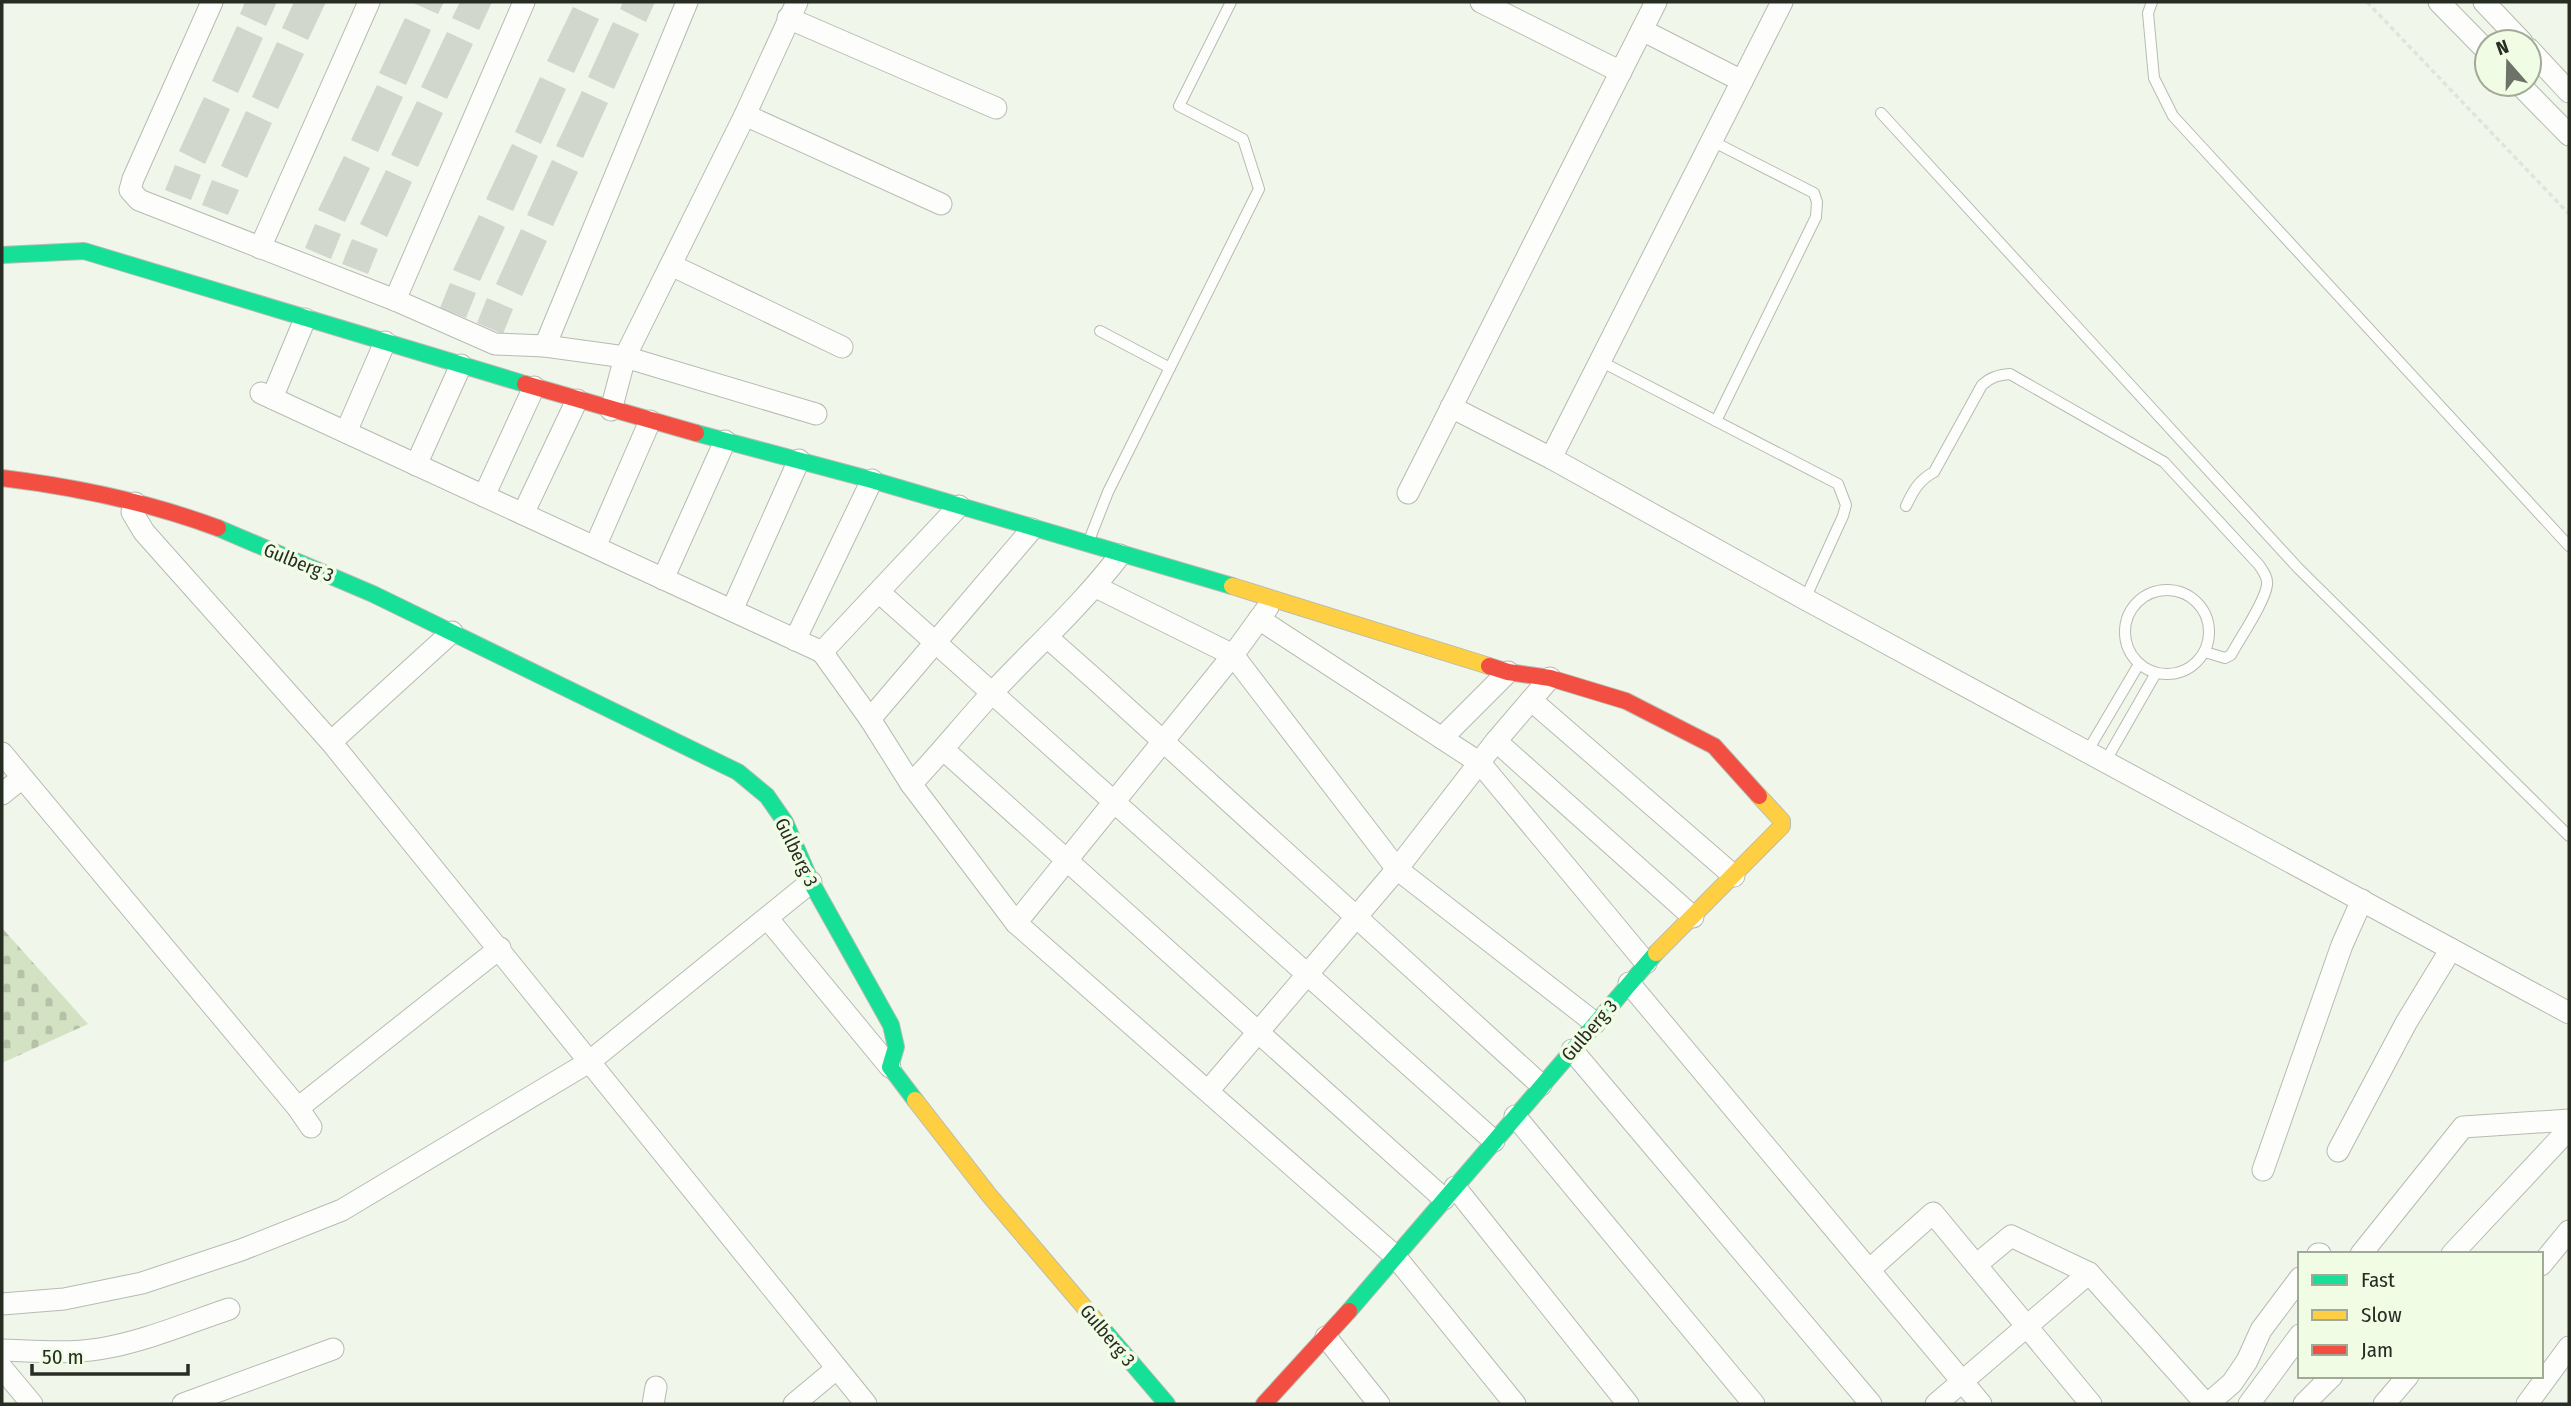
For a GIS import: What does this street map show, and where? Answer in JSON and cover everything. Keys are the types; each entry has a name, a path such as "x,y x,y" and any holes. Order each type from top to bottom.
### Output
{"street":[{"path":"212,2 130,190 139,200 395,300 495,344 545,346 625,356 816,414"},
{"path":"260,248 369,2"},
{"path":"395,300 524,2"},
{"path":"545,346 687,2"},
{"path":"1481,2 1621,72"},
{"path":"1408,493 1656,2"},
{"path":"1551,458 1782,2"},
{"path":"2439,2 2473,37"},
{"path":"2484,2 2509,28"},
{"path":"611,410 625,356 745,115 793,10 996,108"},
{"path":"1642,30 1742,81"},
{"path":"2543,65 2569,92"},
{"path":"2533,98 2569,135"},
{"path":"745,115 941,204"},
{"path":"2,255 84,251 611,410 872,480 1120,555 1275,598 1508,671 1550,678"},
{"path":"671,265 842,347"},
{"path":"305,319 266,396 822,652 870,719 911,784 1016,923 1395,1256 1515,1404"},
{"path":"346,432 385,342"},
{"path":"416,465 461,365"},
{"path":"484,496 534,387"},
{"path":"523,514 577,400"},
{"path":"1451,407 1551,458 1805,599 2569,1013"},
{"path":"595,547 650,421"},
{"path":"663,579 725,441"},
{"path":"732,610 799,460"},
{"name":"Gulberg 3","path":"2,478 50,483 204,523 356,586 738,772 767,796 785,822 811,883 891,1025 898,1052 890,1067 989,1195 1167,1404"},
{"path":"795,640 872,480"},
{"path":"135,503 132,512 144,532 331,742 866,1404"},
{"path":"822,652 959,506"},
{"path":"870,719 1032,529"},
{"path":"911,784 992,693 1096,587 1120,555"},
{"path":"1096,587 1233,655 1397,869 1595,1023"},
{"path":"880,593 1494,1141"},
{"path":"1016,923 1164,742 1275,598"},
{"path":"1259,619 1480,763 1646,963"},
{"path":"331,742 452,632"},
{"path":"1047,638 1541,1085"},
{"path":"1442,738 1508,671"},
{"path":"1208,1091 1397,869 1496,741 1550,678"},
{"name":"Gulberg 3","path":"1264,1404 1326,1337 1646,963 1778,831 1782,821 1714,746 1626,701 1550,678"},
{"path":"1531,700 1734,876"},
{"path":"1496,741 1693,917"},
{"path":"944,750 1258,1032 1449,1193 1628,1404"},
{"path":"2,752 312,1127"},
{"path":"2,794 22,778"},
{"path":"2,1304 64,1299 142,1283 241,1250 342,1210 589,1062 811,883"},
{"path":"2263,1170 2342,945 2362,900"},
{"path":"768,919 890,1067"},
{"path":"298,1108 500,948"},
{"path":"2338,1151 2406,1023 2451,949"},
{"path":"1629,983 1981,1404"},
{"path":"1572,1050 1871,1404"},
{"path":"1515,1116 1754,1404"},
{"path":"2363,1252 2463,1127 2569,1120"},
{"path":"2454,1252 2569,1129"},
{"path":"1869,1270 1933,1213 2091,1404"},
{"path":"2543,1262 2569,1230"},
{"path":"1976,1265 2011,1236 2090,1273 2207,1404 2232,1382 2247,1361 2262,1331 2298,1281"},
{"path":"1936,1404 2090,1273"},
{"path":"2,1350 65,1352 100,1349 144,1338 229,1309"},
{"path":"1326,1337 1379,1404"},
{"path":"2249,1404 2298,1338"},
{"path":"2527,1404 2569,1347"},
{"path":"183,1404 333,1349"},
{"path":"2,1368 33,1404"},
{"path":"794,1404 836,1369"},
{"path":"2304,1404 2330,1378"},
{"path":"2384,1404 2406,1378"}],"lane":[{"path":"1087,545 1108,492 1259,189 1244,139 1179,106 1231,2"},
{"path":"2152,2 2148,13 2154,78 2174,116 2569,546"},
{"path":"1881,113 2298,568 2569,836"},
{"path":"1712,141 1814,193 1817,202 1816,217 1716,421"},
{"path":"1100,331 1170,368"},
{"path":"1600,361 1838,484 1846,505 1805,599"},
{"path":"1906,506 1923,478 1934,472 1982,385 1988,379 2010,374 2164,462 2259,565 2267,584 2231,655 2225,658 2204,652"},
{"path":"2160,591 2176,591 2190,597 2202,607 2208,621 2209,637 2204,652 2196,663 2184,671 2170,674 2156,673 2139,664 2127,644 2126,621 2134,607 2145,596 2160,591"},
{"path":"2096,757 2139,664"},
{"path":"2096,757 2156,673"}],"path":[{"path":"2367,2 2569,214"}],"green space":[{"path":"2,928 88,1024 2,1063"}],"building":[{"path":"245,2 277,2 266,26 240,14"},
{"path":"294,2 326,2 308,40 282,28"},
{"path":"411,2 444,2 438,14"},
{"path":"460,2 492,2 479,30 452,18"},
{"path":"623,2 655,2 646,22 620,9"},
{"path":"573,7 599,19 574,73 547,61"},
{"path":"405,18 431,30 406,85 379,73"},
{"path":"613,22 639,34 614,89 588,77"},
{"path":"237,26 263,38 238,93 212,81"},
{"path":"447,32 473,44 447,99 421,87"},
{"path":"277,42 304,54 278,109 252,97"},
{"path":"540,77 566,89 541,144 515,132"},
{"path":"377,85 403,97 378,152 351,140"},
{"path":"582,91 608,103 583,158 556,146"},
{"path":"204,97 230,109 205,164 179,151"},
{"path":"417,101 443,113 418,167 391,155"},
{"path":"246,111 272,123 247,178 221,166"},
{"path":"512,144 538,156 513,211 486,199"},
{"path":"344,156 370,168 345,222 318,210"},
{"path":"552,160 578,172 553,226 527,215"},
{"path":"175,165 201,175 191,200 165,190"},
{"path":"386,170 412,182 387,237 360,224"},
{"path":"212,180 239,190 228,215 202,205"},
{"path":"479,215 505,227 480,281 453,270"},
{"path":"315,224 341,234 331,259 305,248"},
{"path":"521,229 547,241 522,296 496,284"},
{"path":"352,239 378,249 368,274 342,264"},
{"path":"450,283 476,293 466,318 440,308"},
{"path":"487,298 513,309 503,334 477,323"}],"traffic: fast":[{"path":"2,255 84,251 525,384"},
{"path":"696,433 872,480 1232,586"},
{"path":"218,528 373,594 738,772 767,796 785,822 811,882 891,1025 896,1047 890,1067 915,1100"},
{"path":"1349,1311 1656,953"},
{"path":"1096,1321 1167,1404"}],"traffic: slow":[{"path":"1232,586 1489,666"},
{"path":"1656,953 1782,826 1782,821 1759,796"},
{"path":"915,1100 989,1195 1096,1321"}],"traffic: jam":[{"path":"525,384 696,433"},
{"path":"2,478 111,497 165,510 218,528"},
{"path":"1489,666 1508,672 1550,678 1626,701 1714,746 1759,796"},
{"path":"1264,1404 1349,1311"}]}
